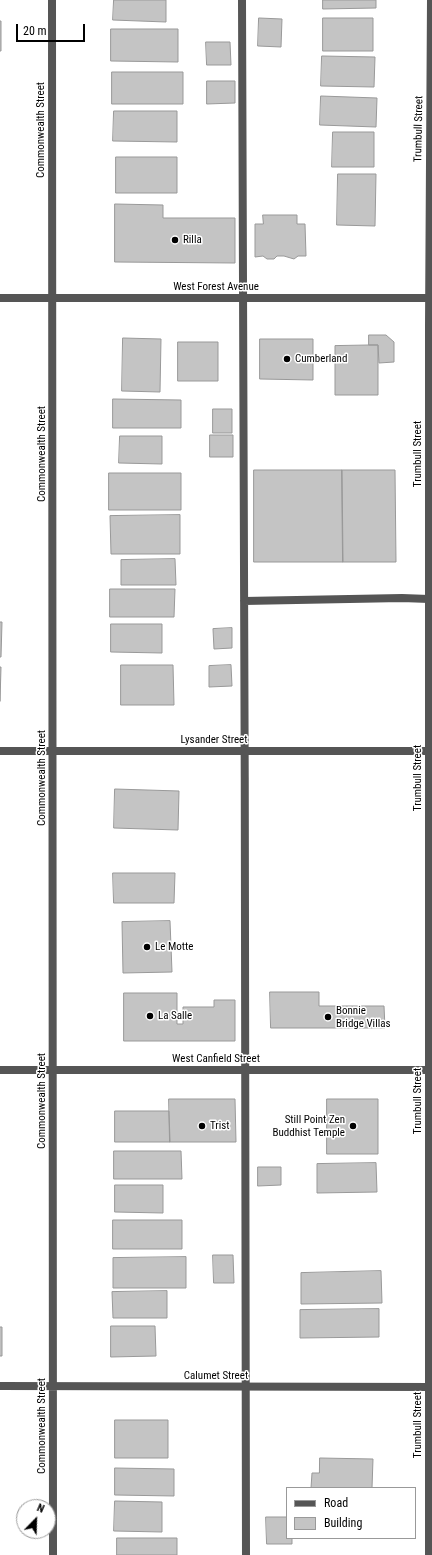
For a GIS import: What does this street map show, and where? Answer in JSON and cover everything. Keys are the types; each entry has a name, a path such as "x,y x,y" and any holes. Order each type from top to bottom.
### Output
{"street":[{"name":"Commonwealth Street","path":"52,0 53,1555"},
{"path":"242,0 246,1070 246,1555"},
{"name":"Trumbull Street","path":"429,1555 429,599 431,0"},
{"name":"West Forest Avenue","path":"0,298 430,298"},
{"path":"244,601 402,598 429,599"},
{"name":"Lysander Street","path":"0,751 429,751"},
{"name":"West Canfield Street","path":"0,1070 430,1070"},
{"name":"Calumet Street","path":"0,1386 430,1387"}],"building":[{"path":"114,0 166,0 166,22 113,20"},
{"path":"323,0 376,0 376,8 323,9"},
{"path":"259,18 282,19 281,47 258,46"},
{"path":"323,18 373,18 373,51 323,51"},
{"path":"1,21 1,51 0,51"},
{"path":"111,29 178,29 178,62 111,61"},
{"path":"206,42 230,42 231,65 207,65"},
{"path":"322,56 375,57 374,87 321,86"},
{"path":"112,72 183,72 183,104 112,104"},
{"path":"207,81 235,81 235,103 207,104"},
{"path":"321,96 377,98 376,127 320,125"},
{"path":"114,111 177,111 177,142 113,141"},
{"path":"333,132 374,132 374,167 332,167"},
{"path":"116,157 177,157 177,193 116,193"},
{"path":"338,174 376,174 375,226 337,225"},
{"name":"Rilla","path":"115,204 163,205 163,218 235,218 235,263 115,262"},
{"path":"263,215 297,215 297,224 305,224 306,256 298,256 294,259 284,256 277,256 274,259 267,259 263,256 255,257 255,224 263,224"},
{"path":"369,335 386,335 394,342 394,362 379,363 378,345 369,345"},
{"path":"123,338 161,339 160,392 122,391"},
{"name":"Cumberland","path":"260,339 313,339 313,380 260,379"},
{"path":"178,342 218,342 218,381 178,381"},
{"path":"378,345 378,395 335,395 335,346"},
{"path":"113,399 181,400 181,428 113,428"},
{"path":"213,409 232,409 232,433 213,433"},
{"path":"210,435 233,435 233,457 210,457"},
{"path":"120,436 162,436 162,464 119,463"},
{"path":"254,470 342,470 343,562 254,562"},
{"path":"342,470 395,470 396,562 343,562"},
{"path":"109,473 181,473 181,510 109,510"},
{"path":"180,515 180,554 111,554 110,516"},
{"path":"175,559 176,585 121,585 121,560"},
{"path":"110,589 175,589 174,617 110,617"},
{"path":"0,622 2,622 1,657 0,657"},
{"path":"111,624 162,624 162,653 111,652"},
{"path":"232,628 232,648 214,649 213,629"},
{"path":"121,665 173,665 174,705 121,705"},
{"path":"231,665 232,686 209,687 209,666"},
{"path":"0,667 1,667 0,701"},
{"path":"115,789 179,791 178,830 114,828"},
{"path":"113,873 175,873 174,903 114,903"},
{"name":"Le Motte","path":"170,921 172,972 123,973 122,922"},
{"name":"Bonnie Bridge Villas","path":"270,992 319,992 319,1006 384,1006 385,1028 271,1028"},
{"name":"La Salle","path":"124,993 177,993 177,1024 183,1024 183,1007 214,1007 214,1000 235,1000 235,1041 124,1041"},
{"name":"Trist","path":"169,1099 235,1099 236,1142 170,1142"},
{"name":"Still Point Zen Buddhist Temple","path":"327,1099 378,1099 378,1154 327,1154"},
{"path":"115,1111 169,1111 170,1142 115,1142"},
{"path":"114,1151 181,1151 182,1179 114,1179"},
{"path":"376,1163 377,1192 317,1193 317,1164"},
{"path":"258,1167 281,1167 281,1185 258,1186"},
{"path":"115,1185 163,1185 163,1213 115,1212"},
{"path":"113,1220 182,1220 182,1249 113,1249"},
{"path":"213,1255 233,1255 234,1283 214,1283"},
{"path":"186,1257 186,1288 113,1288 113,1258"},
{"path":"381,1271 382,1303 301,1304 301,1273"},
{"path":"167,1291 167,1318 113,1318 112,1292"},
{"path":"379,1309 379,1337 300,1338 300,1310"},
{"path":"111,1326 155,1326 156,1356 111,1357"},
{"path":"0,1327 2,1327 2,1356 0,1356"},
{"path":"115,1420 168,1420 168,1458 115,1458"},
{"path":"320,1458 373,1459 372,1487 311,1487 312,1473 319,1473"},
{"path":"115,1468 174,1469 174,1496 115,1495"},
{"path":"115,1501 162,1502 162,1532 114,1531"},
{"path":"266,1517 286,1517 286,1539 292,1539 292,1544 267,1544"},
{"path":"117,1538 177,1538 177,1555 117,1555"}],"place":[{"name":"Rilla","path":"175,240"},
{"name":"Cumberland","path":"287,359"},
{"name":"Le Motte","path":"147,947"},
{"name":"La Salle","path":"150,1016"},
{"name":"Bonnie Bridge Villas","path":"328,1017"},
{"name":"Trist","path":"202,1126"},
{"name":"Still Point Zen Buddhist Temple","path":"353,1126"}]}
